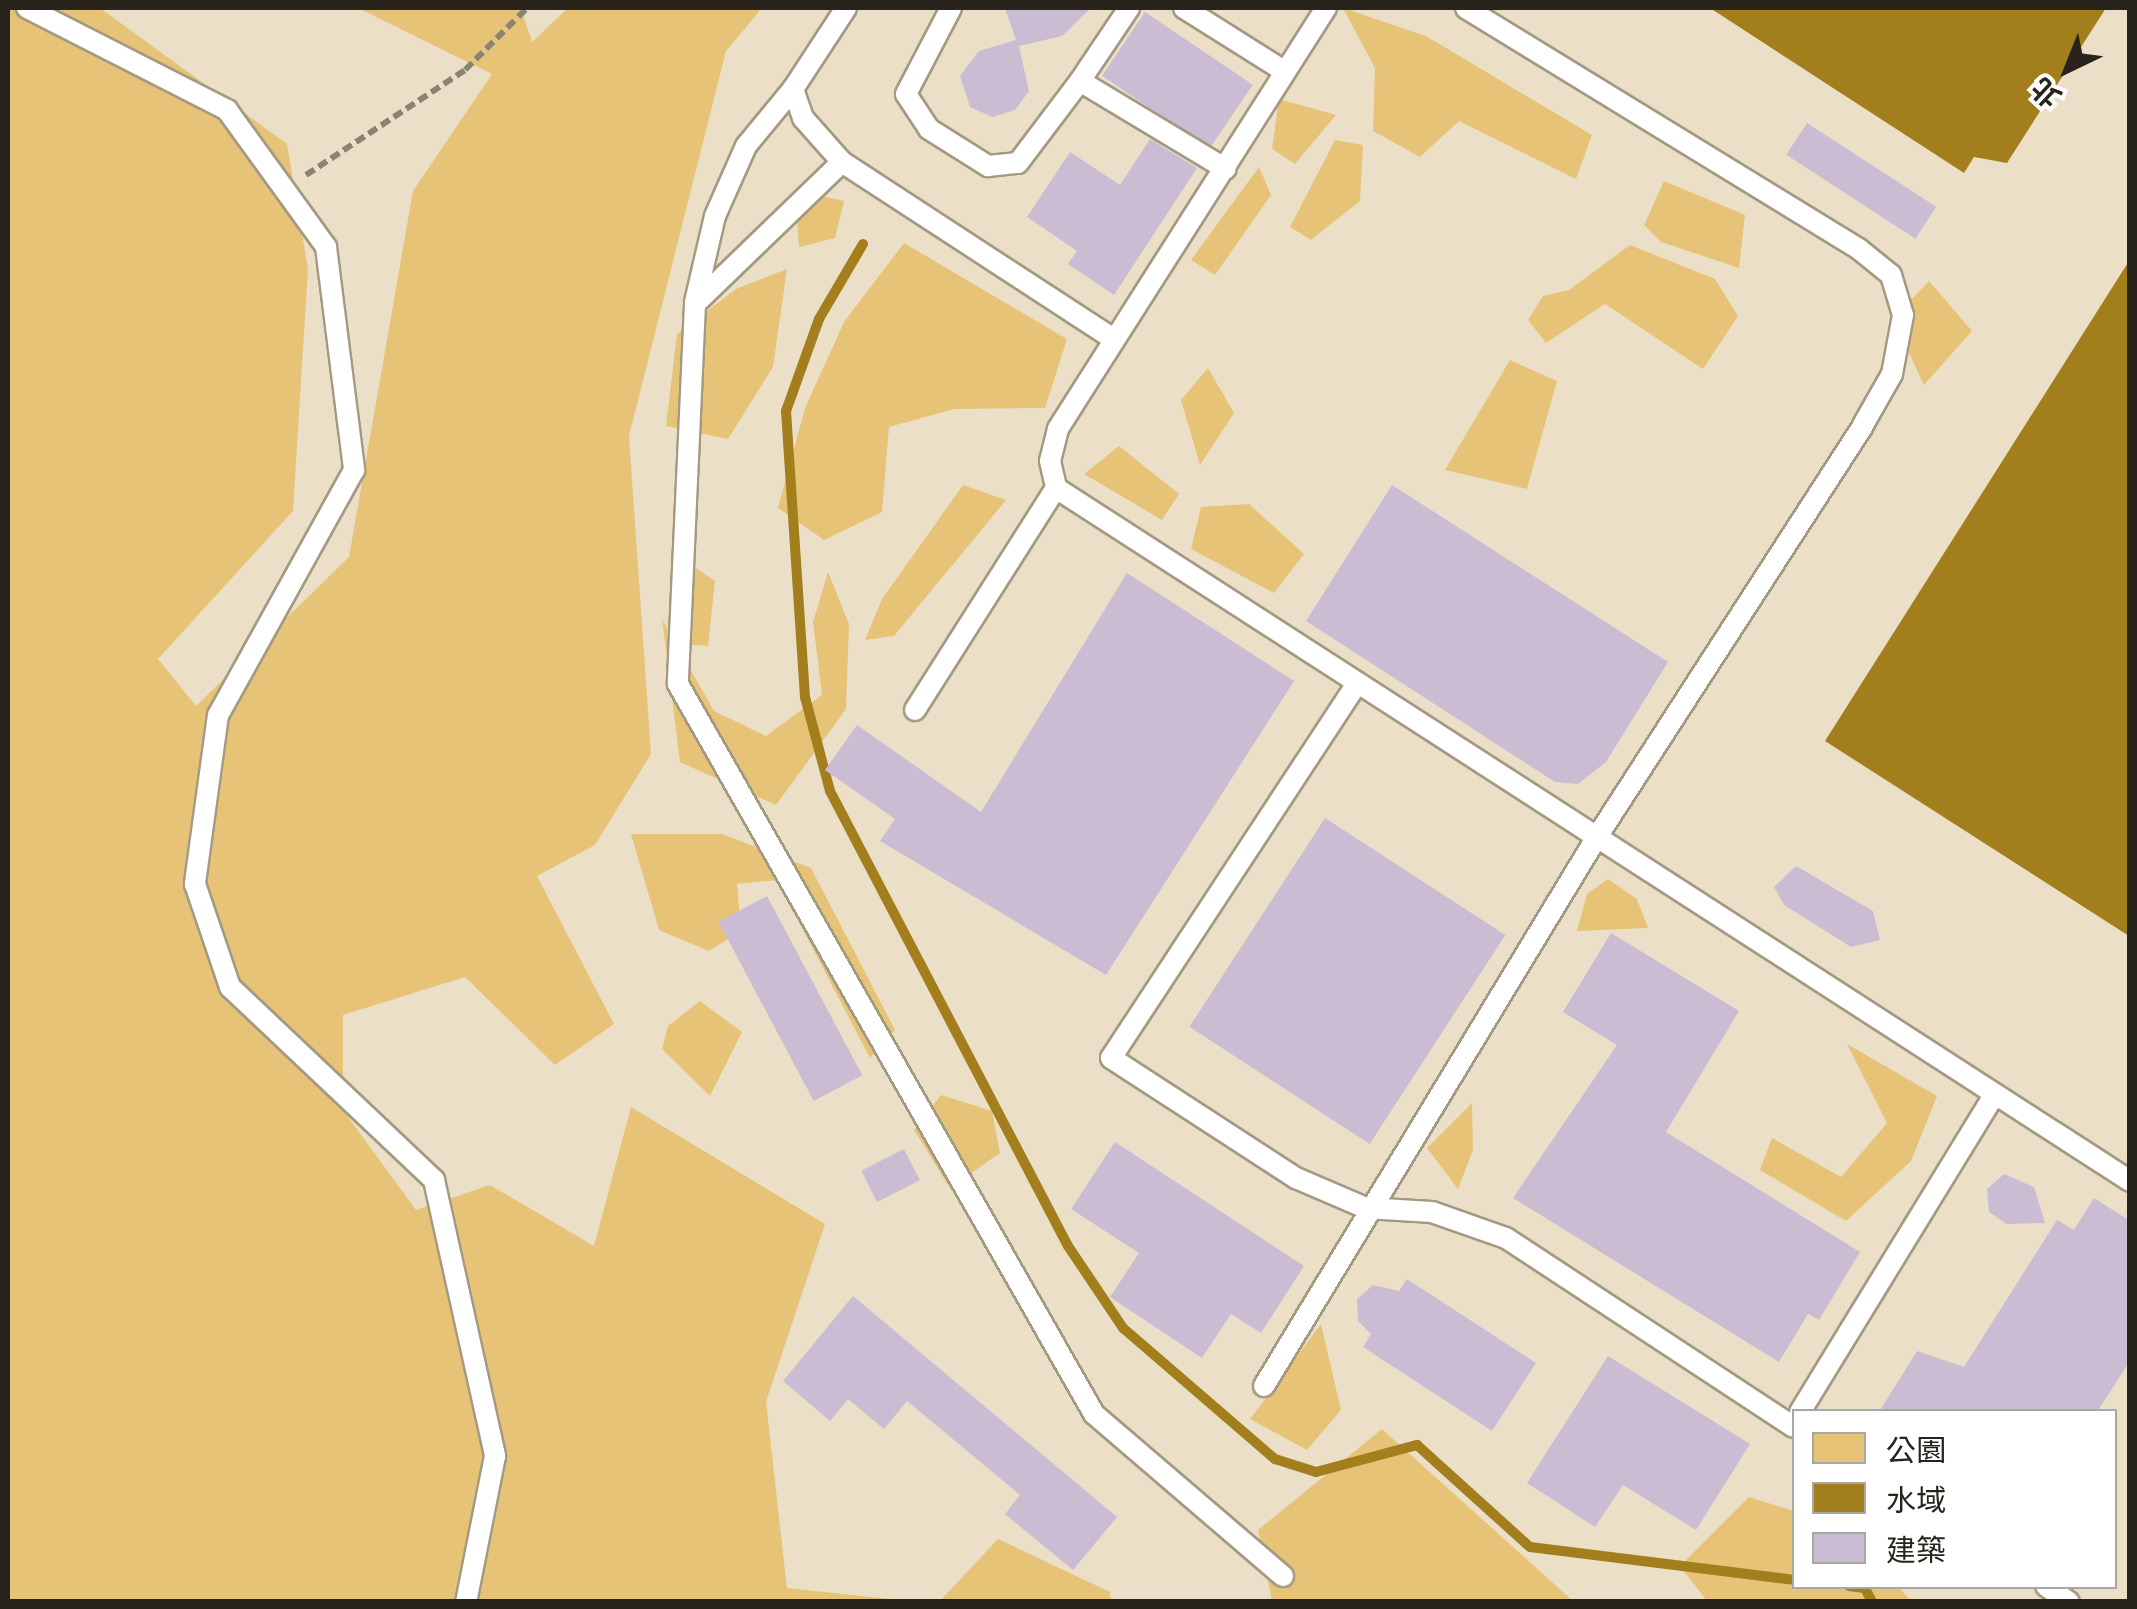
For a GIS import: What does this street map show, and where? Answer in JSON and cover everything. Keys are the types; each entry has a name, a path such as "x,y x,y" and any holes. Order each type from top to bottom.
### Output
{"lane":[{"path":"27,8 227,110 326,246 354,470 218,714 194,884 230,988 434,1180 496,1456 466,1602"},
{"path":"846,8 793,89 746,146 715,216 695,304 678,684 1094,1414 1283,1576"},
{"path":"951,8 906,94 929,128 988,166 1018,163 1129,8"},
{"path":"1184,8 1284,71"},
{"path":"1326,8 1058,429 1050,461 1056,488 2130,1181"},
{"path":"1264,1386 1366,1208 1872,408 1892,374 1904,315 1891,274 1859,249 1466,8"},
{"path":"1080,80 1226,169"},
{"path":"793,89 803,118 842,162 1114,339"},
{"path":"695,304 842,162"},
{"path":"916,710 1056,488"},
{"path":"1356,685 1111,1058 1296,1178 1366,1208 1432,1212 1506,1238 1792,1419"},
{"path":"1802,1409 1994,1095"}],"path":[{"path":"284,189 465,70 526,8"}],"green space":[{"path":"8,8 100,8 287,144 308,269 293,511 158,659 196,706 349,557 413,191 492,74 358,8 521,8 532,42 568,8 762,8 726,51 629,436 651,754 595,845 537,876 614,1024 555,1065 465,977 343,1015 343,1110 416,1210 490,1185 594,1246 631,1107 825,1224 766,1402 787,1588 908,1601 8,1602"},
{"path":"1343,8 1426,36 1592,135 1576,179 1459,121 1420,157 1373,131 1375,68"},
{"path":"1279,99 1336,115 1295,164 1272,149"},
{"path":"1335,140 1363,145 1360,201 1311,240 1290,227"},
{"path":"1259,167 1271,195 1215,275 1191,260"},
{"path":"1664,181 1745,215 1739,268 1661,242 1644,225"},
{"path":"795,190 844,201 835,238 799,247"},
{"path":"904,243 1067,339 1045,408 954,409 889,427 882,512 824,540 778,508 805,408 844,322"},
{"path":"1630,245 1715,279 1738,316 1703,369 1605,304 1546,343 1528,320 1543,296 1569,290"},
{"path":"787,269 773,367 728,439 666,426 677,334 736,289"},
{"path":"1929,281 1972,331 1924,385 1893,319"},
{"path":"1510,360 1557,381 1527,489 1445,470"},
{"path":"1208,368 1234,413 1200,465 1181,400"},
{"path":"1119,446 1179,494 1162,520 1084,474"},
{"path":"963,485 1006,500 894,636 865,640 882,599"},
{"path":"1249,504 1304,554 1274,593 1191,549 1201,507"},
{"path":"693,566 715,581 708,646 692,645"},
{"path":"828,572 849,624 846,709 776,805 680,762 662,619 714,711 766,736 822,695 813,622"},
{"path":"631,834 722,834 811,868 895,1030 870,1058 777,880 737,884 741,931 709,951 659,930"},
{"path":"1608,879 1637,899 1648,928 1577,931 1587,894"},
{"path":"700,1001 742,1032 710,1096 662,1049 668,1026"},
{"path":"1847,1044 1937,1096 1911,1161 1846,1221 1760,1170 1772,1138 1841,1177 1887,1123"},
{"path":"941,1095 992,1111 1000,1153 950,1188 914,1130"},
{"path":"1472,1103 1473,1150 1458,1189 1427,1148"},
{"path":"1321,1324 1341,1410 1307,1450 1250,1419"},
{"path":"1382,1429 1573,1601 1272,1601 1258,1530"},
{"path":"1749,1497 1792,1510 1792,1589 1900,1589 1911,1601 1707,1601 1680,1566"},
{"path":"998,1539 1110,1592 1111,1601 940,1601"}],"water":[{"path":"1710,8 2106,8 2007,163 1974,157 1964,173"},
{"path":"2129,261 2129,936 1825,741"}],"building":[{"path":"1005,8 1091,8 1062,36 1019,46 1029,91 1015,110 992,117 970,107 960,76 979,51 1016,40"},
{"path":"1145,12 1253,85 1210,149 1102,76"},
{"path":"1807,123 1936,207 1915,239 1786,155"},
{"path":"1150,139 1197,168 1114,295 1068,264 1077,251 1027,217 1070,152 1120,185"},
{"path":"1392,485 1668,662 1606,762 1578,784 1555,782 1306,621"},
{"path":"1127,573 1294,681 1106,975 880,841 895,819 825,770 857,725 981,812"},
{"path":"1325,818 1505,935 1370,1144 1189,1027"},
{"path":"1796,866 1873,911 1880,940 1851,947 1784,905 1774,887"},
{"path":"767,896 862,1075 814,1101 718,922"},
{"path":"1611,933 1739,1011 1666,1132 1860,1252 1819,1320 1808,1314 1779,1362 1513,1198 1617,1045 1563,1012"},
{"path":"1115,1142 1304,1266 1261,1333 1231,1314 1202,1358 1110,1297 1139,1253 1071,1209"},
{"path":"904,1149 920,1180 877,1202 861,1171"},
{"path":"2004,1174 2034,1187 2045,1223 2007,1224 1989,1212 1987,1189"},
{"path":"2094,1198 2130,1221 2130,1361 2099,1409 1881,1409 1917,1351 1964,1367 2057,1220 2074,1230"},
{"path":"1407,1279 1536,1363 1492,1431 1363,1347 1371,1334 1358,1321 1357,1299 1373,1285 1399,1291"},
{"path":"853,1296 1117,1517 1073,1570 1005,1514 1020,1495 907,1401 884,1429 848,1399 830,1421 783,1381"},
{"path":"1608,1356 1750,1444 1696,1530 1623,1485 1595,1527 1527,1483"}],"waterway":[{"path":"863,244 819,319 786,411 805,697 830,791 1068,1246 1123,1328 1275,1459 1316,1472 1417,1445 1530,1547 1792,1580"},
{"path":"1866,1589 1872,1602"}]}
